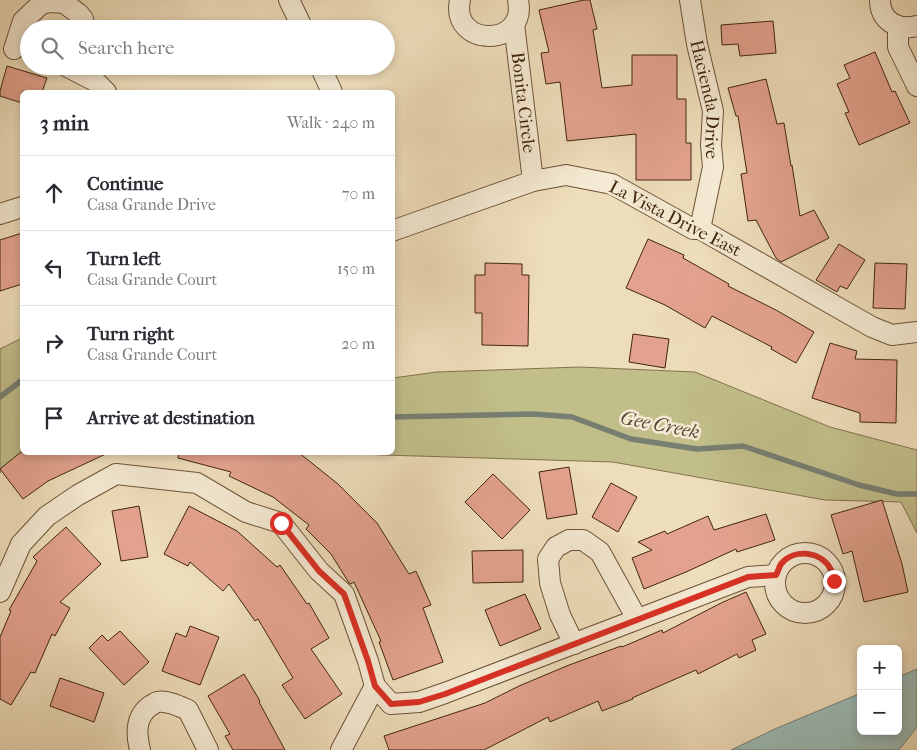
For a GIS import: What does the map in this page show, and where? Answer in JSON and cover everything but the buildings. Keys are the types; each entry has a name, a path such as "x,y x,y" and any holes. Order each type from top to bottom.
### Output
{"street":[{"path":"289,0 298,20"},
{"name":"Bonita Circle","path":"460,0 459,12 469,30 478,35 488,37 498,36 514,24 518,15 518,0"},
{"name":"Hacienda Drive","path":"690,0 697,44 713,111 711,145 713,167 700,229"},
{"path":"880,0 882,13 889,21 908,26 898,47 917,86"},
{"path":"24,20 41,4 51,2 64,4 79,14 83,20"},
{"name":"Bonita Circle","path":"514,24 533,181"},
{"path":"14,50 20,31"},
{"path":"85,75 95,81 104,90"},
{"path":"324,75 331,90"},
{"name":"La Vista Drive East","path":"395,228 533,181 566,175 612,184 693,229 700,229 872,327 892,335 917,332"},
{"path":"0,214 20,208"},
{"path":"0,592 21,544 47,516 116,474 198,483 246,512 281,523 319,571 344,594 375,686 391,704 419,702 479,681 748,577 776,575"},
{"path":"574,644 560,615 550,583 548,560 556,547 569,540 583,540 600,552 637,620"},
{"path":"341,750 375,686"},
{"path":"140,750 137,739 138,723 146,709 156,702 172,703 188,710 208,750"}],"shaded area":[{"path":"20,339 20,455 6,464 0,473 0,349"},
{"path":"580,367 695,372 830,427 917,450 917,533 901,502 825,500 613,462 384,455 395,455 395,378 437,372"}],"water":[{"path":"917,669 917,727 899,750 731,750 777,728 857,695 857,735 902,735 902,675"}],"waterway":[{"name":"Gee Creek","path":"0,397 20,382"},
{"name":"Gee Creek","path":"395,417 534,414 572,417 631,439 697,449 743,446 859,485 897,494 917,494"}],"route":[{"path":"281,523 319,571 344,594 375,686 391,704 419,702 445,694 748,577 776,575 781,564 790,557 802,554 814,555 824,560 831,570 834,581"}]}
